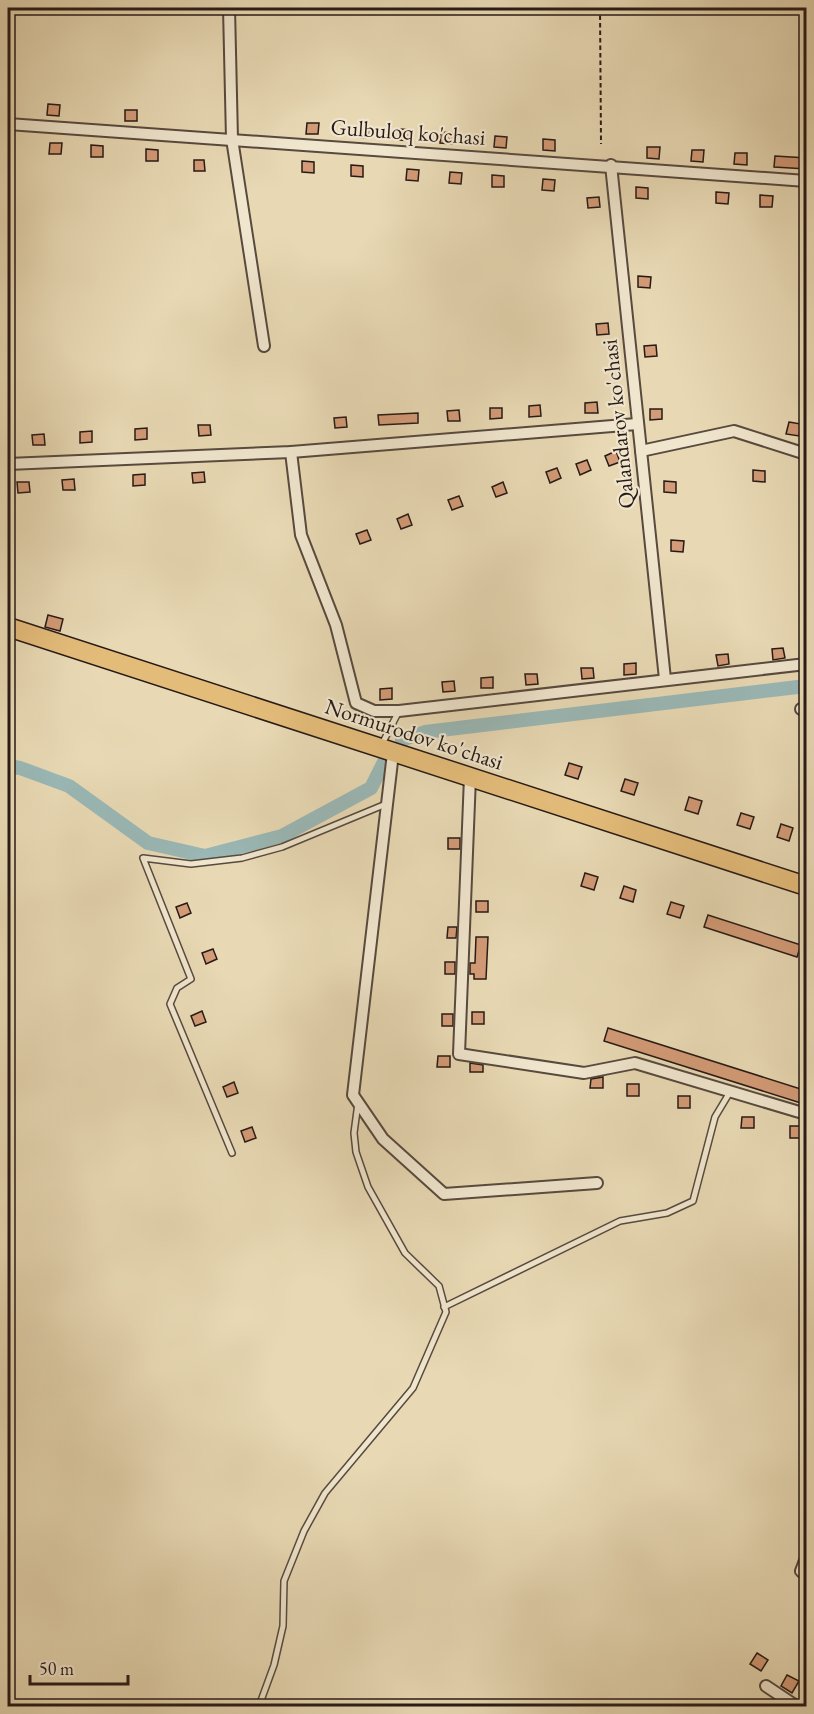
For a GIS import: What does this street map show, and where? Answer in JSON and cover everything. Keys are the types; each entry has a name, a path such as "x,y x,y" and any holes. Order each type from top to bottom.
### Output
{"main road":[{"name":"Normurodov ko'chasi","path":"8,627 807,886"}],"street":[{"path":"229,8 232,139 264,346"},
{"name":"Gulbuloq ko'chasi","path":"8,124 611,165 807,181"},
{"name":"Qalandarov ko'chasi","path":"611,165 665,679"},
{"path":"8,464 291,452 637,424"},
{"path":"641,451 734,431 807,454"},
{"path":"291,452 300,535 336,625 356,703 374,711 399,711 807,664"},
{"path":"386,750 387,804 353,1095 383,1139 444,1194 597,1183"},
{"path":"470,777 459,1054 584,1073 635,1063 807,1114"},
{"path":"807,1558 801,1571 807,1575"},
{"path":"766,1686 796,1707"}],"lane":[{"path":"386,750 399,711"},
{"path":"232,1153 170,1004 177,988 191,979 143,858 191,864 242,858 282,848 387,804"},
{"path":"444,1307 620,1221 667,1213 693,1201 715,1117 730,1091"},
{"path":"259,1707 274,1665 283,1626 284,1581 304,1531 325,1493 413,1388 446,1312 440,1286 405,1253 368,1187 356,1152 354,1133 358,1103"}],"path":[{"path":"600,8 601,144"}],"building":[{"path":"48,104 60,105 59,116 47,115"},
{"path":"125,110 137,110 137,121 125,121"},
{"path":"307,123 319,123 318,134 306,134"},
{"path":"356,126 369,127 368,138 356,137"},
{"path":"400,129 412,130 412,141 400,140"},
{"path":"441,132 453,133 453,144 440,143"},
{"path":"495,136 507,137 506,148 494,147"},
{"path":"543,139 555,140 555,151 543,150"},
{"path":"50,143 62,143 61,154 49,154"},
{"path":"91,145 103,146 103,157 91,157"},
{"path":"647,147 660,147 659,159 647,158"},
{"path":"146,149 158,150 158,161 146,161"},
{"path":"692,150 704,150 703,162 691,161"},
{"path":"735,153 747,153 747,165 734,164"},
{"path":"775,156 807,158 807,169 774,167"},
{"path":"194,160 204,160 205,171 194,171"},
{"path":"302,161 314,162 314,173 302,172"},
{"path":"351,165 363,166 363,177 351,176"},
{"path":"407,169 419,170 418,181 406,180"},
{"path":"450,172 462,173 461,184 449,183"},
{"path":"492,175 504,176 504,187 492,187"},
{"path":"543,179 555,180 554,191 542,190"},
{"path":"636,187 648,188 648,199 636,198"},
{"path":"716,192 729,193 728,204 716,203"},
{"path":"760,195 773,196 772,207 760,207"},
{"path":"599,197 600,207 588,208 587,198"},
{"path":"638,276 651,277 650,288 638,287"},
{"path":"608,323 609,334 597,335 596,324"},
{"path":"656,345 657,356 645,357 644,346"},
{"path":"597,402 598,413 585,413 585,403"},
{"path":"540,405 541,416 529,417 529,406"},
{"path":"490,408 502,408 502,418 490,419"},
{"path":"650,409 662,409 662,419 650,420"},
{"path":"459,410 460,421 448,421 447,411"},
{"path":"418,413 418,423 379,425 378,415"},
{"path":"346,417 347,427 335,428 334,418"},
{"path":"789,422 801,424 799,436 786,434"},
{"path":"198,425 210,425 211,435 199,436"},
{"path":"147,428 147,439 135,440 135,429"},
{"path":"92,431 92,442 80,443 80,432"},
{"path":"44,434 45,445 33,445 32,435"},
{"path":"616,451 620,462 609,466 605,456"},
{"path":"587,460 591,470 580,475 576,464"},
{"path":"557,468 561,478 550,483 546,472"},
{"path":"753,470 765,471 765,482 753,481"},
{"path":"204,472 205,482 193,483 192,473"},
{"path":"145,474 145,485 133,486 133,475"},
{"path":"74,479 75,490 63,490 62,480"},
{"path":"664,481 676,482 676,493 664,492"},
{"path":"17,482 29,482 30,492 18,493"},
{"path":"503,482 507,493 496,497 492,487"},
{"path":"459,496 463,506 452,510 448,500"},
{"path":"408,514 412,525 401,529 397,519"},
{"path":"367,530 371,540 360,544 356,534"},
{"path":"671,540 684,541 683,552 671,551"},
{"path":"48,615 63,619 60,631 45,627"},
{"path":"783,648 785,658 773,660 772,649"},
{"path":"728,654 729,664 718,666 716,655"},
{"path":"636,663 636,674 624,675 624,664"},
{"path":"581,668 593,668 594,678 582,679"},
{"path":"525,674 537,674 538,684 526,685"},
{"path":"493,677 493,688 481,688 481,678"},
{"path":"454,681 455,691 443,692 442,682"},
{"path":"392,688 392,699 380,700 380,689"},
{"path":"569,763 582,767 578,779 565,775"},
{"path":"625,779 638,783 634,795 621,791"},
{"path":"689,797 702,801 698,814 685,810"},
{"path":"741,813 754,817 750,829 737,825"},
{"path":"781,824 793,828 789,841 777,837"},
{"path":"448,838 460,838 460,849 448,849"},
{"path":"585,873 598,877 594,890 581,886"},
{"path":"624,886 636,890 633,902 620,898"},
{"path":"476,901 488,901 488,912 476,912"},
{"path":"671,902 684,906 680,918 667,914"},
{"path":"187,903 191,913 180,918 176,907"},
{"path":"708,915 801,945 797,957 704,927"},
{"path":"448,927 457,927 456,938 447,938"},
{"path":"476,937 488,937 486,979 474,979 474,974 470,974 470,963 475,963"},
{"path":"213,949 217,959 206,964 202,953"},
{"path":"445,962 455,962 455,974 445,974"},
{"path":"202,1011 206,1022 195,1026 191,1016"},
{"path":"472,1012 484,1012 484,1024 472,1024"},
{"path":"442,1014 453,1014 453,1026 442,1026"},
{"path":"608,1028 807,1091 804,1104 604,1041"},
{"path":"438,1056 450,1056 450,1067 437,1067"},
{"path":"470,1063 483,1065 483,1072 470,1072"},
{"path":"603,1077 603,1088 590,1088 591,1079"},
{"path":"234,1082 238,1093 227,1097 223,1087"},
{"path":"627,1084 639,1084 639,1096 627,1096"},
{"path":"678,1096 690,1096 690,1108 678,1108"},
{"path":"742,1117 754,1117 754,1128 741,1128"},
{"path":"790,1126 802,1126 802,1138 790,1138"},
{"path":"252,1127 256,1138 245,1142 241,1131"},
{"path":"757,1653 768,1660 761,1671 750,1664"},
{"path":"787,1675 799,1681 792,1693 781,1686"}],"waterway":[{"path":"402,740 425,732 806,686"},
{"path":"8,766 20,768 69,786 148,843 205,856 282,836 371,788 384,762"}]}
